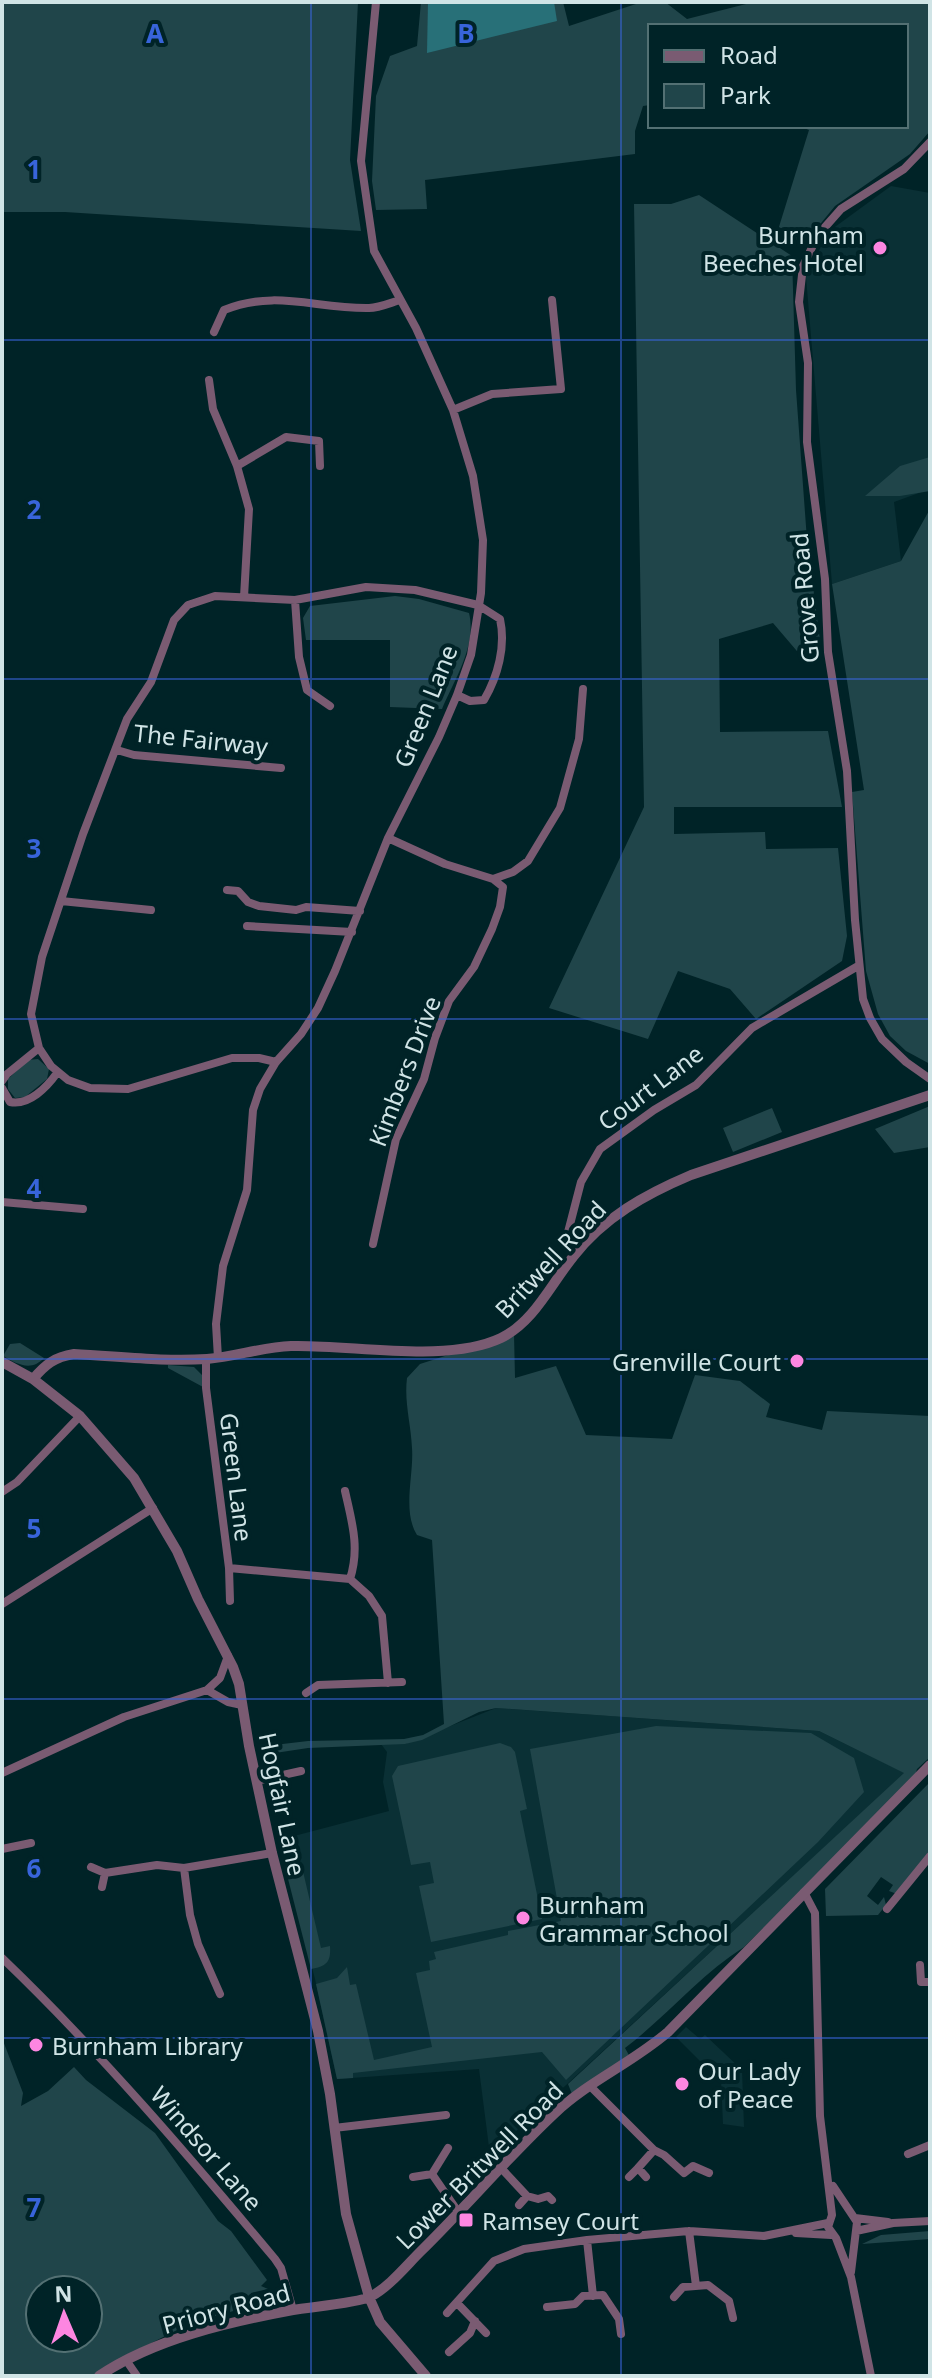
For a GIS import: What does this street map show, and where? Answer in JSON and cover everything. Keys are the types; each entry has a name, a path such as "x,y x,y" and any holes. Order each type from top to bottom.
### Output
{"street":[{"name":"Green Lane","path":"218,1358 216,1324 223,1266 247,1190 253,1110 260,1089 276,1062 301,1034 318,1008 352,932 388,838 457,695 471,655 478,605 483,540 473,476 453,410 416,328 374,251 361,161 376,2"},
{"name":"Grove Road","path":"930,142 904,169 841,209 818,235 803,266 799,302 808,363 807,442 825,579 828,652 847,771 858,966 863,999 882,1039 930,1079"},
{"path":"214,332 224,310 246,301 277,299 371,308 400,300"},
{"path":"453,410 492,394 561,389 552,300"},
{"path":"209,380 213,409 237,466 249,509 244,597"},
{"path":"237,466 286,437 319,441 320,466"},
{"name":"The Fairway","path":"57,1073 39,1048 31,1014 42,957 127,719 151,682 174,620 188,605 215,596 295,600 366,587 415,590 478,605"},
{"path":"295,600 299,657 307,690 330,706"},
{"path":"457,695 470,701 484,700 491,688 500,655 503,633 500,619 478,605"},
{"path":"388,838 445,864 493,879 513,872 528,861 560,808 579,739 583,689"},
{"name":"The Fairway","path":"117,750 134,755 281,768"},
{"name":"Kimbers Drive","path":"373,1244 396,1139 424,1079 449,1001 474,967 500,907 503,887 493,879"},
{"path":"227,890 238,891 248,902 259,906 360,911"},
{"path":"61,901 151,910"},
{"path":"247,926 352,932"},
{"name":"Court Lane","path":"574,1256 567,1236 581,1182 600,1149 654,1110 696,1085 752,1028 858,966"},
{"path":"2,1081 39,1048"},
{"path":"2,1088 10,1102 26,1101 50,1083 57,1073 90,1088 128,1089 232,1058 259,1058 276,1062"},
{"name":"Britwell Road","path":"33,1379 47,1363 59,1356 206,1359 288,1346 451,1350 502,1338 521,1324 574,1256 612,1217 658,1189 691,1175 930,1095"},
{"path":"2,1202 83,1209"},
{"name":"Green Lane","path":"206,1359 207,1403 229,1568 230,1601"},
{"path":"2,1362 33,1379"},
{"name":"Hogfair Lane","path":"33,1379 80,1416 134,1478 153,1508 236,1675 272,1853 318,2031 346,2214 369,2297 380,2322 426,2376"},
{"path":"2,1492 17,1482 80,1416"},
{"path":"345,1491 356,1559 350,1579"},
{"path":"2,1604 153,1508"},
{"path":"229,1568 350,1579 369,1596 382,1616 388,1683"},
{"path":"2,1773 124,1717 207,1690 220,1678 228,1656"},
{"path":"306,1693 318,1685 402,1682"},
{"path":"207,1690 228,1702 242,1705"},
{"name":"Lower Britwell Road","path":"369,2297 393,2279 556,2112 590,2086 633,2060 668,2032 930,1765"},
{"path":"256,1781 301,1771"},
{"path":"2,1849 31,1843"},
{"path":"91,1867 105,1873 157,1865 184,1868 272,1853"},
{"path":"887,1909 930,1856"},
{"path":"184,1868 190,1915 198,1944 220,1994"},
{"path":"102,1887 105,1873"},
{"path":"804,1892 815,1913 820,2116 829,2178 830,2219 833,2237 851,2277 871,2376"},
{"name":"Windsor Lane","path":"2,1958 106,2062 275,2259 281,2268 293,2310"},
{"path":"920,1965 921,1982 930,1982"},
{"path":"590,2086 654,2150 684,2173 693,2166 709,2173"},
{"path":"334,2128 446,2115"},
{"path":"908,2154 930,2145"},
{"path":"413,2177 432,2174 448,2148"},
{"path":"629,2177 654,2150"},
{"path":"501,2168 527,2196 538,2199 548,2196 552,2200"},
{"path":"638,2168 646,2177"},
{"path":"432,2174 459,2213"},
{"path":"829,2178 852,2215 855,2233 851,2277"},
{"path":"519,2205 527,2196"},
{"path":"787,2233 830,2219 840,2211 893,2223"},
{"path":"447,2313 494,2261 524,2249 689,2231 741,2236 787,2233 846,2240 855,2233 893,2223 930,2221"},
{"path":"689,2231 696,2286"},
{"path":"587,2240 593,2296"},
{"path":"674,2297 683,2287 708,2285 729,2301 733,2318"},
{"path":"547,2307 575,2304 583,2296 603,2295 619,2319 621,2334"},
{"name":"Priory Road","path":"99,2376 126,2360 164,2344 225,2325 369,2297"},
{"path":"457,2303 486,2333"},
{"path":"449,2352 470,2333 475,2321"},
{"path":"126,2360 137,2376"}],"shaded area":[{"path":"428,2 554,2 557,21 427,53"},
{"path":"891,186 930,193 930,489 894,502 901,561 832,584 806,277 828,232"},
{"name":"Burnham Grammar School","path":"496,1708 819,1731 905,1773 490,2155 479,2069 337,2079 279,1840 389,1811 383,1782 387,1752 381,1744 405,1744"},
{"path":"686,2027 700,2039 705,2035 742,2070 744,2127 723,2124 721,2079 676,2037"}],"green space":[{"path":"2,2 358,2 350,160 361,231 65,212 2,212"},
{"path":"421,2 563,2 569,26 642,2 665,2 687,19 754,2 930,2 930,131 910,154 835,206 804,244 778,230 809,130 804,128 908,128 908,24 648,24 648,105 643,106 635,131 635,154 425,180 427,209 376,210 372,181 376,96 390,56 417,46"},
{"path":"699,195 792,256 796,390 807,540 822,656 802,657 773,623 719,639 720,732 828,731 842,807 674,807 674,834 765,832 766,849 838,848 847,936 842,961 756,1019 730,989 678,971 648,1039 549,1008 644,807 634,204 671,204"},
{"path":"930,457 930,491 900,496 865,496 900,466"},
{"path":"930,509 930,1064 906,1051 890,1036 878,1014 866,971 852,792 864,790 832,584 901,561"},
{"path":"395,596 419,599 469,613 471,625 467,650 442,709 390,707 390,640 306,640 303,618 310,606"},
{"path":"38,1059 49,1069 47,1079 25,1097 15,1098 8,1089 8,1079 28,1060"},
{"path":"930,1106 930,1147 894,1153 875,1129"},
{"path":"772,1108 782,1132 733,1152 723,1128"},
{"path":"514,1334 515,1378 556,1366 586,1435 672,1439 695,1375 740,1381 770,1404 766,1417 822,1430 827,1411 930,1416 930,1757 917,1769 914,1779 744,1947 713,1970 625,2048 630,2057 572,2094 568,2084 904,1773 819,1731 496,1708 479,1712 422,1740 405,1744 308,1748 275,1753 274,1745 308,1741 404,1739 423,1735 444,1724 432,1540 417,1535 410,1515 412,1448 407,1378 420,1364"},
{"path":"20,1343 44,1358 29,1366 3,1356 10,1344"},
{"path":"168,1365 194,1367 204,1377 203,1387 168,1368"},
{"path":"656,1726 811,1733 854,1758 864,1792 818,1842 566,2080 542,2052 353,2073 353,2078 337,2079 316,1984 337,1978 347,1967 350,1985 356,1984 374,2060 432,2047 416,1973 430,1970 429,1961 436,1959 434,1952 508,1935 508,1931 561,1921 530,1749"},
{"path":"500,1743 515,1752 527,1809 520,1811 542,1919 431,1942 419,1886 434,1883 430,1862 411,1865 392,1776 398,1766"},
{"path":"930,1782 930,1853 897,1894 889,1891 893,1885 881,1877 867,1896 878,1905 884,1897 886,1905 878,1915 826,1916 825,1889"},
{"path":"301,1863 321,1948 330,1946 327,1962 311,1969 285,1867"},
{"path":"2,2038 23,2093 21,2106 48,2091 74,2067 86,2080 155,2133 218,2221 231,2231 267,2280 261,2286 268,2289 251,2293 251,2306 205,2319 201,2308 174,2315 177,2330 92,2376 2,2376"},
{"path":"930,2231 930,2239 862,2244 881,2235"}],"place":[{"name":"Burnham Beeches Hotel","path":"880,248"},
{"name":"Grenville Court","path":"797,1361"},
{"name":"Burnham Grammar School","path":"523,1918"},
{"name":"Burnham Library","path":"36,2045"},
{"name":"Our Lady of Peace","path":"682,2084"},
{"name":"Ramsey Court","path":"466,2220"}]}
